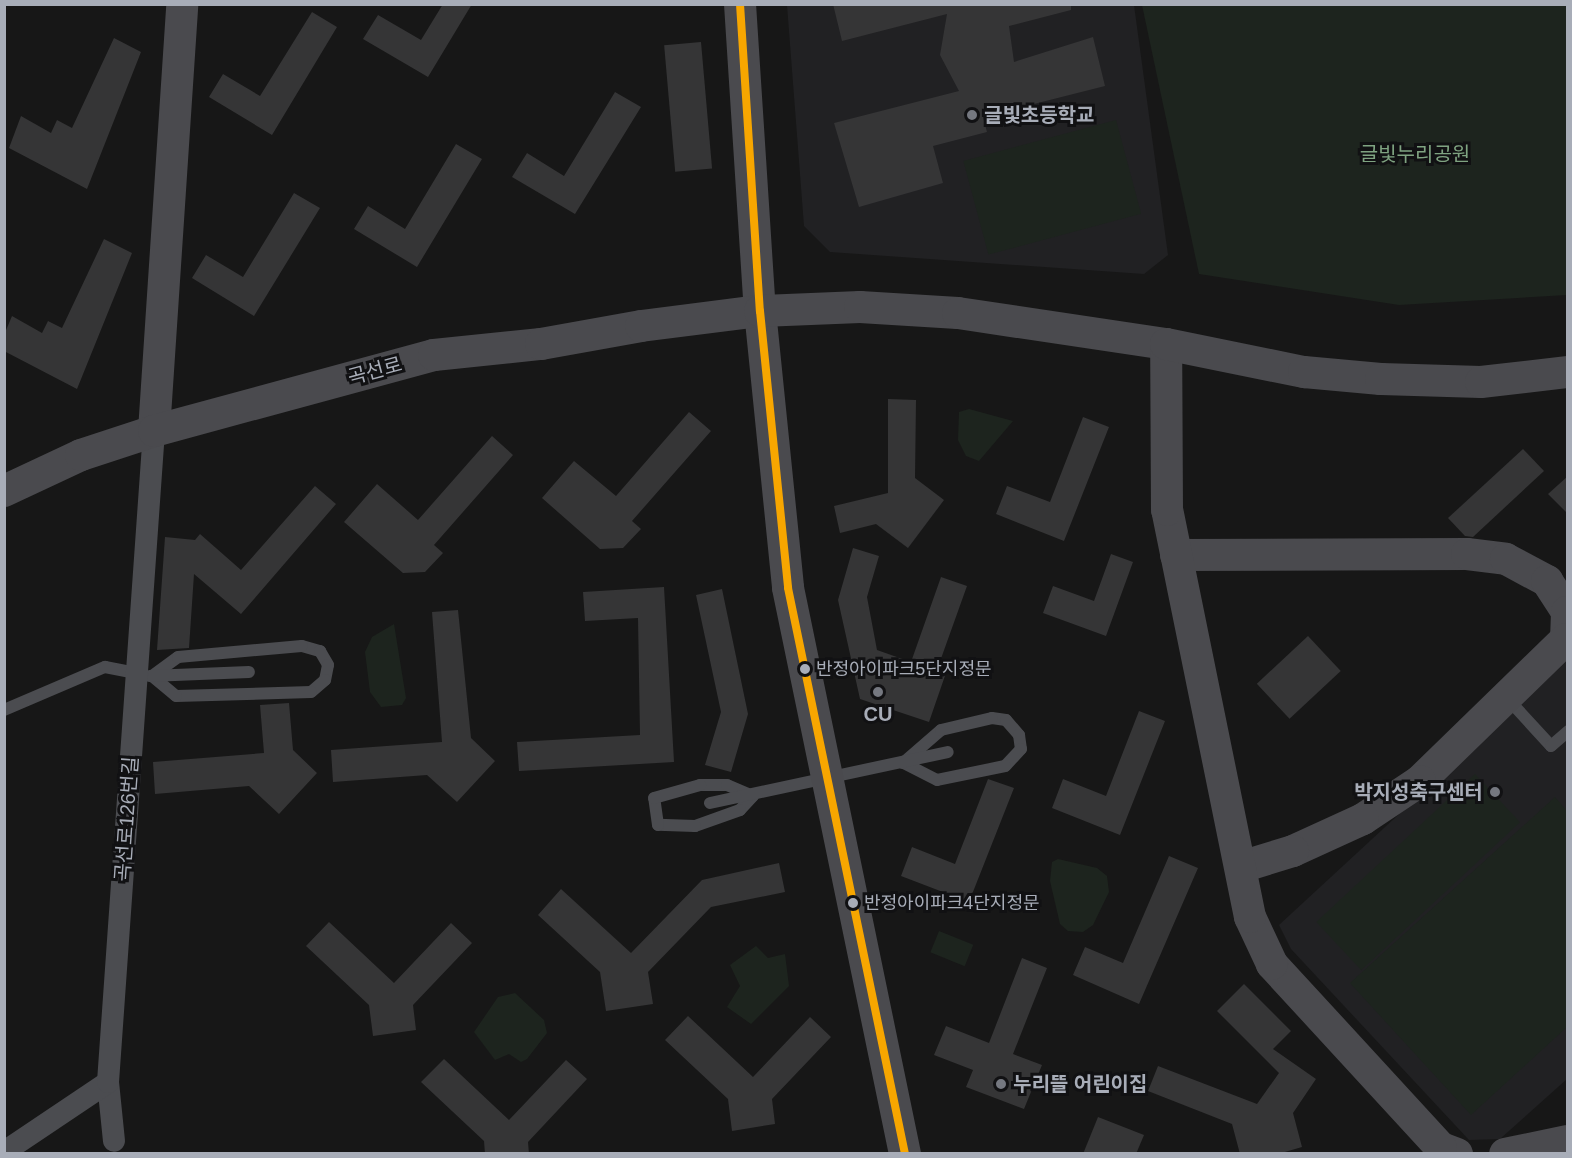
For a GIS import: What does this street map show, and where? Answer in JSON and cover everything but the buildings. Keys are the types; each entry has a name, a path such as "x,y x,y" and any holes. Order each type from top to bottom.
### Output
{"street":[{"path":"154,431 182,4"},
{"path":"740,4 760,311 788,588 905,1154"},
{"name":"곡선로","path":"4,491 81,455 154,431 434,355 760,311 860,307 958,313 1166,344 1304,372 1381,379 1481,382 1568,372"},
{"path":"1166,344 1167,510 1250,917 1272,964 1441,1148 1456,1154"},
{"name":"곡선로126번길","path":"117,1147 108,1082 142,675 154,431"},
{"path":"1176,555 1467,554 1506,559 1547,581 1567,612 1566,639 1420,781 1363,819 1293,851 1241,867"},
{"path":"4,1152 108,1082"},
{"path":"1504,1154 1568,1141"}],"lane":[{"path":"302,646 320,651 328,665 325,680 311,692 176,696 142,675 178,657 302,646"},
{"path":"4,710 105,667 142,675 249,672"},
{"path":"1507,698 1551,746 1568,731"},
{"path":"1006,720 1020,735 1021,749 1015,760 956,779 937,780 903,763 927,739 951,728 1006,720"},
{"path":"710,803 828,780 948,752"},
{"path":"700,785 727,785 753,796 740,810 695,826 658,825 651,806 663,792 700,785"}],"shaded area":[{"name":"글빛초등학교","path":"787,5 1134,5 1168,255 1144,274 830,252 804,226"},
{"name":"박지성축구센터","path":"1567,659 1567,1079 1500,1139 1469,1140 1291,949 1279,925"}],"green space":[{"name":"글빛누리공원","path":"1142,5 1567,5 1567,295 1399,305 1199,274"},
{"path":"1116,120 1141,214 988,255 963,161"},
{"path":"969,409 1013,421 979,461 966,456 958,440 959,412"},
{"path":"394,624 406,698 402,705 381,707 370,692 365,652 372,637"},
{"path":"1475,774 1520,822 1361,970 1316,922"},
{"path":"1555,797 1567,811 1567,1027 1471,1115 1350,983"},
{"path":"1058,859 1097,868 1107,876 1109,892 1093,925 1083,932 1068,931 1060,924 1050,881 1052,862"},
{"path":"939,931 973,945 965,966 930,952"},
{"path":"756,946 768,958 785,954 789,986 751,1024 727,1007 740,986 730,965"},
{"path":"515,993 544,1020 547,1033 527,1059 521,1062 509,1054 495,1060 474,1032 498,997"}],"transit line":[{"path":"740,4 760,311 788,588 905,1154"}],"place":[{"name":"글빛초등학교","path":"972,115"},
{"name":"반정아이파크5단지정문","path":"805,669"},
{"name":"CU","path":"878,692"},
{"name":"박지성축구센터","path":"1495,792"},
{"name":"반정아이파크4단지정문","path":"853,903"},
{"name":"누리뜰 어린이집","path":"1001,1084"}]}
